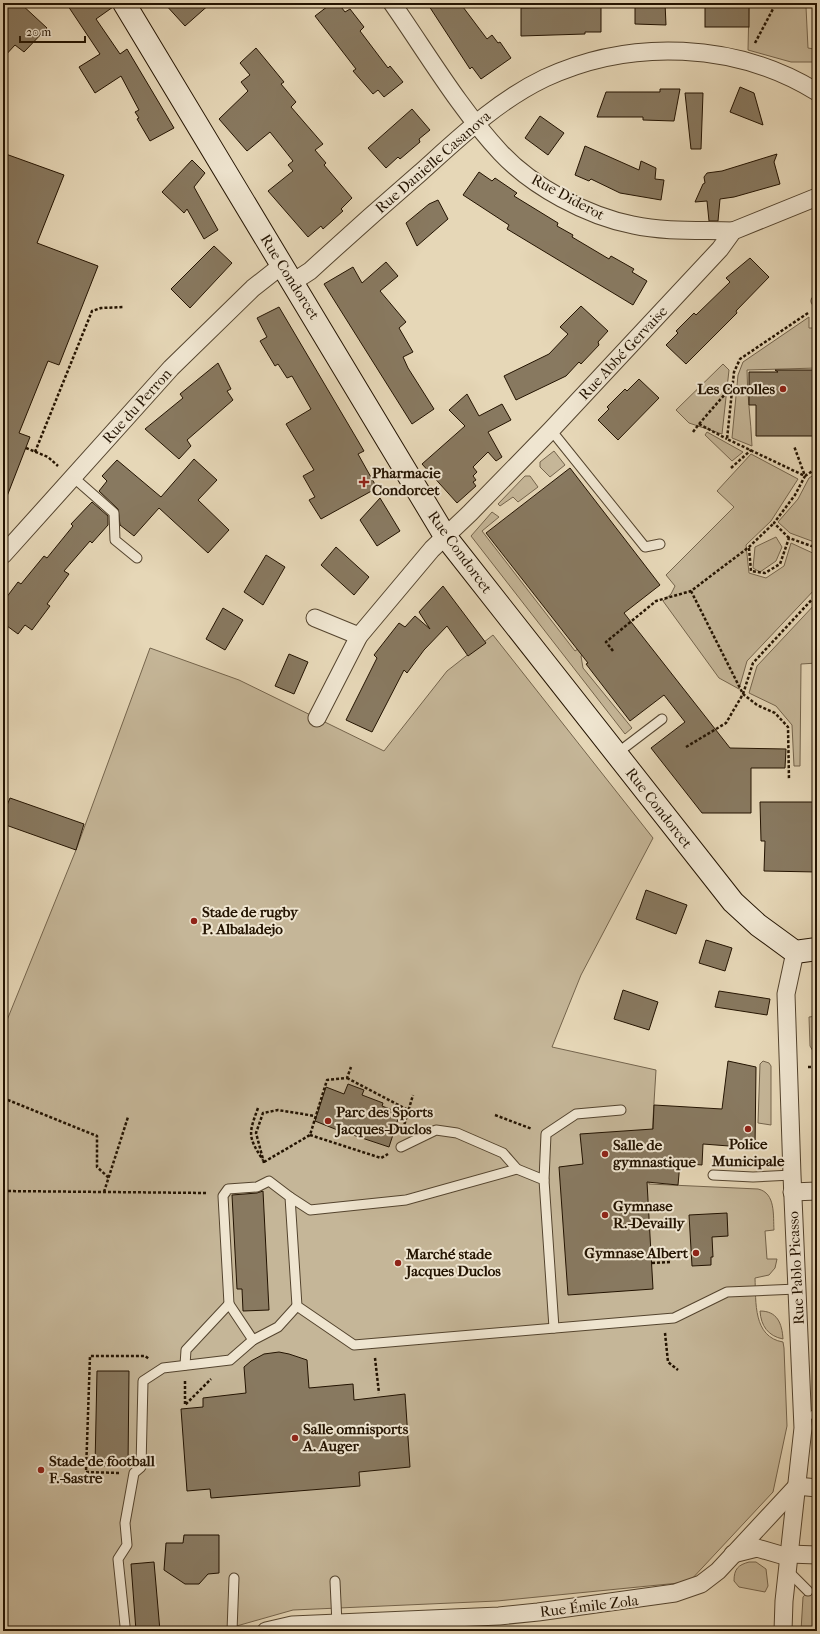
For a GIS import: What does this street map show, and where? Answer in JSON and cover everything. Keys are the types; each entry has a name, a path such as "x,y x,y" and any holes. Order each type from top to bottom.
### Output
{"street":[{"name":"Rue Condorcet","path":"124,3 445,536 733,902 758,925 795,952"},
{"name":"Rue Diderot","path":"392,3 476,122 502,154 529,178 558,196 590,212 634,226 665,229 733,231"},
{"name":"Rue Danielle Casanova","path":"287,274 310,271 476,122 521,91 545,78 578,66 629,54 689,51 739,59 794,78 817,92"},
{"path":"733,231 817,196"},
{"name":"Rue Abbé Gervaise","path":"317,718 359,636 445,536 470,513 551,430 716,254 733,231"},
{"name":"Rue du Perron","path":"3,555 67,473 171,368 253,288 287,274"},
{"path":"315,618 359,636"},
{"path":"795,952 817,949"},
{"name":"Rue Pablo Picasso","path":"782,1631 788,1560 803,1428 792,1183 786,994 795,952"},
{"path":"792,1183 817,1191"},
{"path":"797,1486 817,1488"},
{"name":"Rue Émile Zola","path":"266,1631 292,1625 499,1616 652,1598 675,1593 701,1584 718,1571 797,1486"},
{"path":"732,1555 757,1548 788,1560 817,1555"}],"lane":[{"path":"551,430 645,547 660,544"},
{"path":"67,473 114,513 115,540 137,558"},
{"path":"616,754 662,719"},
{"path":"554,1328 544,1180 546,1134 576,1114 621,1110"},
{"path":"401,1147 436,1130 457,1132 503,1153 517,1169 544,1180"},
{"path":"253,1340 229,1304 223,1196 228,1189 257,1187 269,1181 310,1210 406,1200 517,1169"},
{"path":"713,1175 754,1177 792,1183"},
{"path":"124,1626 118,1559 127,1544 124,1523 134,1473 141,1467 143,1382 163,1368 230,1360 253,1340 278,1327 297,1306 290,1197"},
{"path":"297,1306 354,1345 674,1318 727,1292 797,1289"},
{"path":"185,1365 186,1350 229,1304"},
{"path":"788,1560 808,1591"},
{"path":"232,1631 234,1578"},
{"path":"335,1581 337,1624"}],"path":[{"path":"752,49 774,7 774,3"},
{"path":"795,3 796,5 806,4"},
{"path":"727,439 734,372 740,359 810,311 816,300"},
{"path":"35,452 92,311 101,308 124,307"},
{"path":"693,432 732,386"},
{"path":"699,424 805,476"},
{"path":"794,446 805,476"},
{"path":"26,448 48,457 67,473"},
{"path":"731,468 751,450"},
{"path":"613,651 606,642 656,601 691,591 749,547 774,523 795,495 805,476 817,468"},
{"path":"774,523 789,538 817,548"},
{"path":"749,547 751,571 765,573 780,564 789,538"},
{"path":"691,591 743,694 757,705 775,713 788,727 789,780"},
{"path":"686,747 726,723 743,694 753,663 817,594"},
{"path":"347,1078 351,1067"},
{"path":"264,1162 310,1135 327,1080 347,1078 408,1110"},
{"path":"310,1135 381,1158 401,1147 404,1122 413,1095"},
{"path":"3,1098 97,1136 97,1167 108,1178"},
{"path":"258,1108 250,1131 254,1146 264,1162"},
{"path":"264,1162 256,1133 263,1113 278,1110 315,1116"},
{"path":"496,1115 546,1134"},
{"path":"104,1192 128,1117"},
{"path":"3,1191 205,1192 223,1196"},
{"path":"652,1263 671,1262"},
{"path":"664,1319 668,1362 678,1370"},
{"path":"374,1344 379,1393"},
{"path":"134,1473 86,1472 90,1356 145,1356 163,1368"},
{"path":"185,1365 185,1405 230,1360"}],"shaded area":[{"path":"749,6 806,7 808,48 814,49 814,62 791,62 748,50"},
{"path":"809,317 809,328 817,328 817,368 747,370 752,446 732,438 738,375 743,362"},
{"path":"723,364 729,370 722,434 689,423 676,410"},
{"path":"707,432 743,452 732,461 705,435"},
{"path":"554,451 565,465 550,477 540,467 540,462"},
{"path":"751,454 798,479 771,521 746,545 749,573 766,578 784,566 791,543 817,555 817,587 747,661 739,689 719,678 663,601 671,594 675,586 666,575 734,507 717,491"},
{"path":"817,473 817,543 790,533 778,522 798,499 809,478"},
{"path":"525,476 530,476 538,487 518,502 513,497 500,506 498,504"},
{"path":"492,512 499,517 482,531 575,651 589,641 594,646 581,656 583,668 632,728 625,734 471,536"},
{"path":"776,537 782,547 776,561 760,572 753,568 755,547"},
{"path":"817,602 817,663 801,664 800,766 794,766 792,725 776,706 749,693 757,666"},
{"name":"Parc des Sports Jacques-Duclos","path":"493,635 653,838 581,975 552,1047 656,1070 649,1184 758,1189 764,1191 771,1200 774,1230 765,1231 767,1259 777,1259 775,1268 769,1275 755,1278 756,1307 761,1326 773,1339 783,1342 784,1348 787,1426 773,1492 689,1582 497,1601 293,1610 219,1631 3,1631 3,1030 76,850 150,648 239,680 384,751 447,671"},
{"path":"817,1016 817,1058 810,1046 809,1017"},
{"path":"763,1061 769,1063 771,1066 771,1125 758,1123 760,1064"},
{"path":"760,1311 771,1313 778,1319 783,1339 778,1338 766,1330"},
{"path":"749,1562 756,1562 766,1569 768,1586 765,1592 739,1587 734,1581 737,1568"},
{"path":"813,1586 817,1586 817,1631 801,1631 803,1597"}],"building":[{"path":"3,3 20,3 47,28 24,52 15,45 3,58"},
{"path":"66,3 112,3 113,7 96,19 120,54 127,49 174,128 150,141 137,119 139,118 135,112 139,110 121,76 95,93 79,67 100,54"},
{"path":"164,3 211,3 185,26"},
{"path":"332,3 338,3 345,12 350,9 364,27 360,31 388,68 390,66 403,82 384,97 378,90 373,94 353,71 356,69 315,16"},
{"path":"427,3 460,3 487,39 492,35 498,43 500,42 511,58 481,79 472,67 470,69"},
{"path":"601,3 601,32 521,36 521,8 572,7 572,4"},
{"path":"635,3 665,3 666,25 635,24"},
{"path":"705,3 749,3 749,27 705,27"},
{"path":"256,48 284,82 281,84 296,102 291,107 323,144 315,150 326,163 324,165 352,198 341,209 343,211 323,229 321,226 308,237 268,191 293,171 288,165 293,161 270,132 247,151 219,119 248,91 241,82 250,75 240,63"},
{"path":"740,87 754,93 763,125 730,112"},
{"path":"660,89 680,89 674,121 643,120 643,117 597,117 606,92 660,92"},
{"path":"685,93 703,93 701,149 691,149"},
{"path":"412,109 430,130 419,139 420,142 400,159 398,157 386,168 368,148"},
{"path":"540,116 564,133 548,155 525,138"},
{"path":"585,146 639,170 641,161 656,168 655,179 664,180 661,200 620,193 591,179 589,181 575,175"},
{"path":"3,153 64,175 37,243 98,266 59,365 48,361 19,433 30,437 4,504"},
{"path":"777,154 774,162 780,184 734,197 720,199 718,221 709,221 707,201 695,202 703,184 705,183 704,177 707,173 722,171"},
{"path":"192,160 205,173 194,187 218,230 204,239 187,209 184,213 162,192"},
{"path":"479,172 492,181 495,178 517,193 514,196 558,223 557,226 573,235 572,237 609,259 611,256 634,269 632,272 647,281 633,305 507,229 509,225 463,195"},
{"path":"438,200 448,219 417,246 406,223 429,204"},
{"path":"214,246 232,263 190,308 171,289"},
{"path":"750,258 769,277 736,311 737,313 686,364 666,345 678,333 676,331 694,313 696,315 730,282 726,278"},
{"path":"386,262 398,276 380,291 406,322 399,328 413,352 403,357 408,368 434,409 412,424 324,284 353,267 362,283"},
{"path":"581,306 608,331 598,342 599,345 581,364 579,362 566,376 516,400 504,376 549,354 568,334 560,327"},
{"path":"279,307 364,451 358,454 377,488 321,519 309,500 315,497 303,476 314,470 286,424 311,409 292,376 287,378 278,364 275,366 260,341 267,337 257,318"},
{"path":"218,363 231,389 227,391 233,400 187,440 191,446 179,459 145,429 183,398 180,394"},
{"name":"Les Corolles","path":"775,370 817,370 817,436 756,436 756,405 749,405 749,372 778,372"},
{"path":"639,379 659,398 618,440 598,420 609,409 607,407 625,389 627,391"},
{"path":"467,394 479,416 502,404 511,420 488,432 502,457 496,461 488,452 473,467 477,472 473,476 476,480 473,482 476,486 457,503 422,464 465,426 449,410"},
{"path":"194,459 217,480 198,500 229,530 208,553 159,508 134,536 120,525 118,509 99,491 107,481 102,476 117,460 161,497"},
{"path":"570,468 660,585 624,613 730,748 786,749 785,768 751,768 751,813 702,813 651,748 685,722 664,695 630,721 586,664 588,663 486,533"},
{"path":"380,498 400,531 377,546 360,520"},
{"path":"92,502 108,516 108,525 92,543 90,541 64,571 69,574 47,604 50,606 32,630 25,625 18,634 3,623 3,602 18,582 21,584 44,556 47,558 73,526 71,524"},
{"path":"336,547 369,577 354,595 321,565"},
{"path":"266,555 285,567 263,605 244,592"},
{"path":"443,586 486,643 468,656 447,626 424,650 407,673 404,670 372,732 346,720 377,658 374,655 399,623 405,627 415,616 430,629 419,612"},
{"path":"223,608 243,620 225,650 206,639"},
{"path":"289,654 308,662 294,694 275,686"},
{"path":"10,798 84,824 76,850 3,824 3,815"},
{"path":"760,802 817,802 817,872 764,871 765,841 761,841"},
{"path":"646,890 687,905 676,934 636,919"},
{"path":"706,940 732,948 725,971 699,963"},
{"path":"623,990 658,1002 649,1030 614,1019"},
{"path":"719,991 770,999 767,1015 715,1007"},
{"name":"Gymnase R.-Devailly","path":"728,1061 756,1067 755,1148 703,1144 702,1165 680,1163 678,1185 647,1182 653,1289 568,1295 559,1167 583,1164 580,1134 653,1129 654,1105 722,1109"},
{"path":"348,1084 364,1090 362,1095 383,1103 382,1106 400,1113 389,1147 350,1135 315,1121 326,1087 344,1094"},
{"path":"263,1191 269,1310 243,1311 242,1289 237,1289 232,1195 257,1193"},
{"path":"727,1213 728,1236 712,1237 713,1257 711,1257 711,1265 692,1266 689,1215"},
{"name":"Salle omnisports A. Auger","path":"279,1352 307,1360 309,1388 353,1384 354,1400 405,1394 410,1467 359,1472 360,1486 211,1498 210,1489 187,1491 181,1409 203,1407 203,1398 246,1393 244,1367 251,1361 264,1354"},
{"path":"97,1371 129,1371 128,1466 95,1466"},
{"path":"184,1535 219,1535 219,1573 208,1574 199,1584 185,1584 164,1570 166,1543 183,1543"},
{"path":"154,1562 160,1631 136,1631 131,1564"}],"place":[{"name":"Les Corolles","path":"783,389"},
{"name":"Pharmacie Condorcet","path":"364,482"},
{"name":"Stade de rugby P. Albaladejo","path":"194,921"},
{"name":"Parc des Sports Jacques-Duclos","path":"328,1121"},
{"name":"Police Municipale","path":"748,1129"},
{"name":"Salle de gymnastique","path":"605,1154"},
{"name":"Gymnase R.-Devailly","path":"605,1215"},
{"name":"Gymnase Albert","path":"696,1253"},
{"name":"Marché stade Jacques Duclos","path":"398,1263"},
{"name":"Salle omnisports A. Auger","path":"295,1438"},
{"name":"Stade de football F.-Sastre","path":"41,1470"}]}
